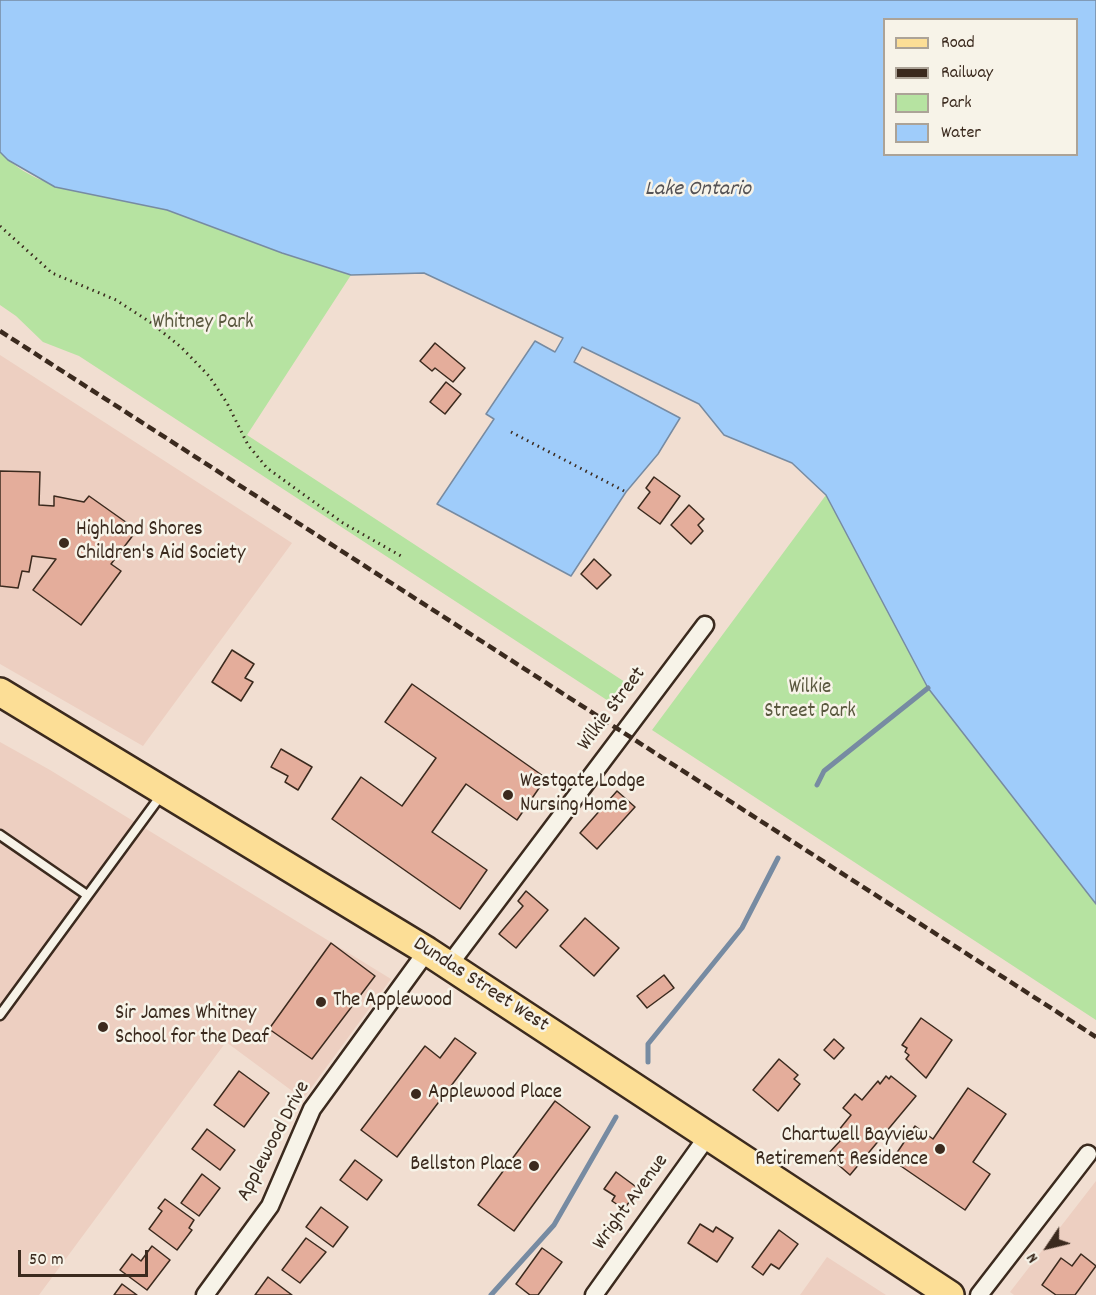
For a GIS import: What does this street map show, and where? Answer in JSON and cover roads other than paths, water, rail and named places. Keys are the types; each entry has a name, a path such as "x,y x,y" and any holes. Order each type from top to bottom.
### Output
{"main road":[{"name":"Dundas Street West","path":"0,692 438,958 950,1295"}],"street":[{"name":"Wilkie Street","path":"438,958 705,625"},
{"name":"Applewood Drive","path":"205,1295 270,1206 312,1109 438,958"},
{"name":"Wright Avenue","path":"594,1295 708,1137"},
{"path":"979,1295 1088,1154"}],"lane":[{"path":"0,1015 164,791"},
{"path":"0,835 87,895"}],"water":[{"name":"Lake Ontario","path":"0,0 1096,0 1096,904 928,688 826,495 792,463 724,435 699,404 582,347 574,362 680,418 658,454 626,492 571,576 437,504 494,419 486,414 535,341 555,352 563,338 424,273 351,275 282,253 167,210 55,187 8,160 0,152"}],"waterway":[{"path":"817,785 824,771 928,688"},
{"path":"648,1062 648,1044 742,928 778,858"},
{"path":"491,1295 554,1225 616,1117"}],"railway":[{"path":"0,331 1096,1037"}],"place":[{"name":"Highland Shores Children's Aid Society","path":"64,543"},
{"name":"Westgate Lodge Nursing Home","path":"508,795"},
{"name":"The Applewood","path":"321,1002"},
{"name":"Sir James Whitney School for the Deaf","path":"103,1027"},
{"name":"Applewood Place","path":"416,1094"},
{"name":"Chartwell Bayview Retirement Residence","path":"940,1149"},
{"name":"Bellston Place","path":"534,1166"}],"park label":[{"name":"Whitney Park","path":"203,324"},
{"name":"Wilkie Street Park","path":"810,701"}]}
